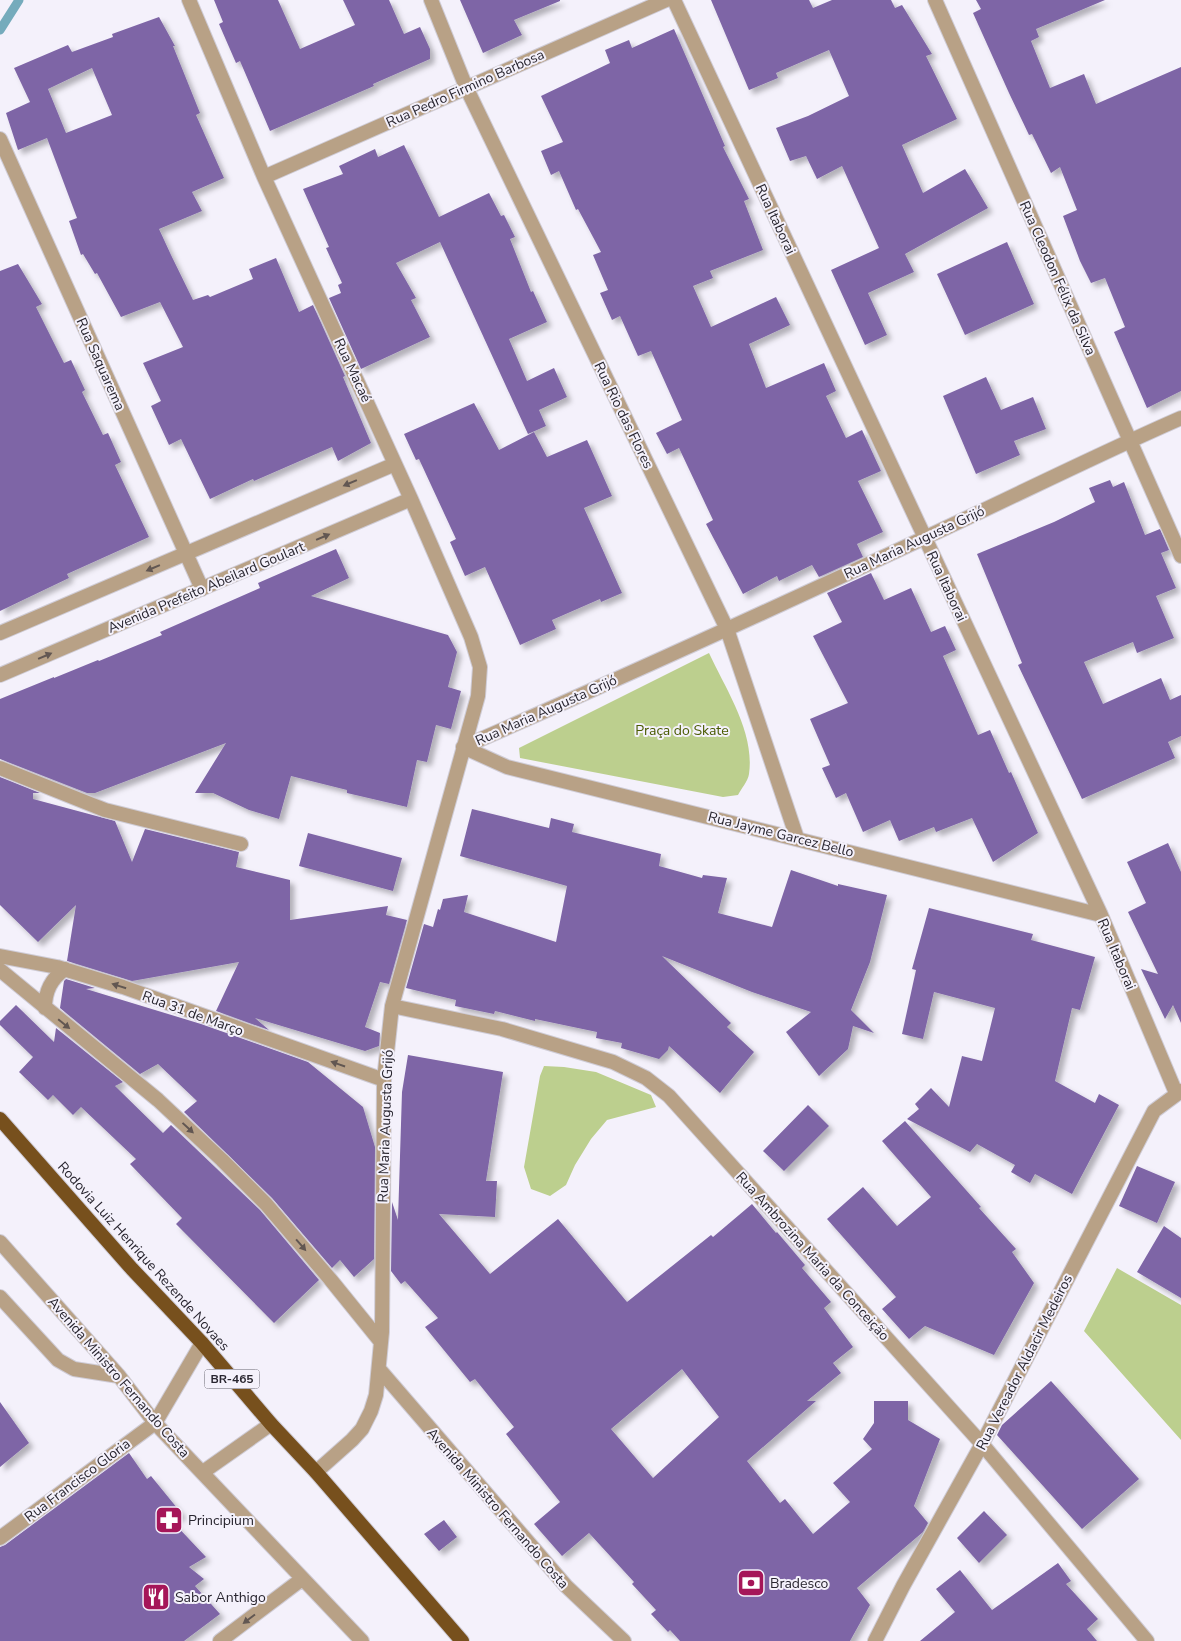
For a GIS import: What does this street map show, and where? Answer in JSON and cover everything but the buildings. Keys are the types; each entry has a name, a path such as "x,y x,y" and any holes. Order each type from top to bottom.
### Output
{"highway":[{"name":"Rodovia Luiz Henrique Rezende Novaes","path":"0,1119 132,1268 202,1343 462,1641"}],"street":[{"name":"Rua Macaé","path":"188,0 264,177 412,499 471,637 480,667 478,696 463,747"},
{"name":"Rua Rio das Flores","path":"431,0 466,87 728,629 797,838"},
{"name":"Rua Pedro Firmino Barbosa","path":"264,177 666,0"},
{"name":"Rua Itaborai","path":"674,0 1101,915 1178,1092"},
{"name":"Rua Cleodon Félix da Silva","path":"935,0 1181,556"},
{"name":"Rua Saquarema","path":"0,139 202,589"},
{"name":"Rua Maria Augusta Grijó","path":"316,1472 362,1429 376,1395 381,1342 384,1080 392,1006 463,747 728,629 1129,440 1181,418"},
{"path":"0,633 395,464"},
{"name":"Avenida Prefeito Abeilard Goulart","path":"0,675 412,499"},
{"name":"Rua Jayme Garcez Bello","path":"463,747 507,767 1101,915"},
{"path":"0,768 105,810 241,844"},
{"name":"Rua 31 de Março","path":"0,956 40,962 123,987 384,1080"},
{"path":"45,1008 47,990 51,981 65,969"},
{"path":"0,970 158,1100 222,1160 266,1204 381,1342"},
{"name":"Rua Ambrozina Maria da Conceição","path":"392,1006 502,1029 613,1062 646,1078 669,1096 982,1444 1147,1641"},
{"name":"Rua Vereador Aldacir Medeiros","path":"875,1641 903,1586 982,1444 1154,1111 1178,1092"},
{"name":"Avenida Ministro Fernando Costa","path":"0,1242 119,1376 155,1423 362,1641"},
{"path":"0,1297 58,1360 74,1370 119,1376"},
{"path":"155,1423 202,1343"},
{"name":"Avenida Ministro Fernando Costa","path":"379,1370 566,1586 624,1641"},
{"name":"Rua Francisco Gloria","path":"0,1538 155,1423"},
{"path":"203,1472 271,1424"},
{"path":"220,1641 302,1579"}],"green space":[{"name":"Praça do Skate","path":"709,653 738,712 748,743 750,758 749,774 738,795 723,797 520,758 519,748"},
{"path":"544,1066 596,1072 651,1095 656,1107 607,1120 591,1139 575,1165 566,1185 550,1196 531,1189 524,1167 540,1076"},
{"path":"1117,1268 1181,1305 1181,1440 1084,1331"}],"waterway":[{"path":"0,30 19,0"}],"place":[{"name":"Principium","path":"169,1520"},
{"name":"Bradesco","path":"751,1583"},
{"name":"Sabor Anthigo","path":"156,1597"}]}
